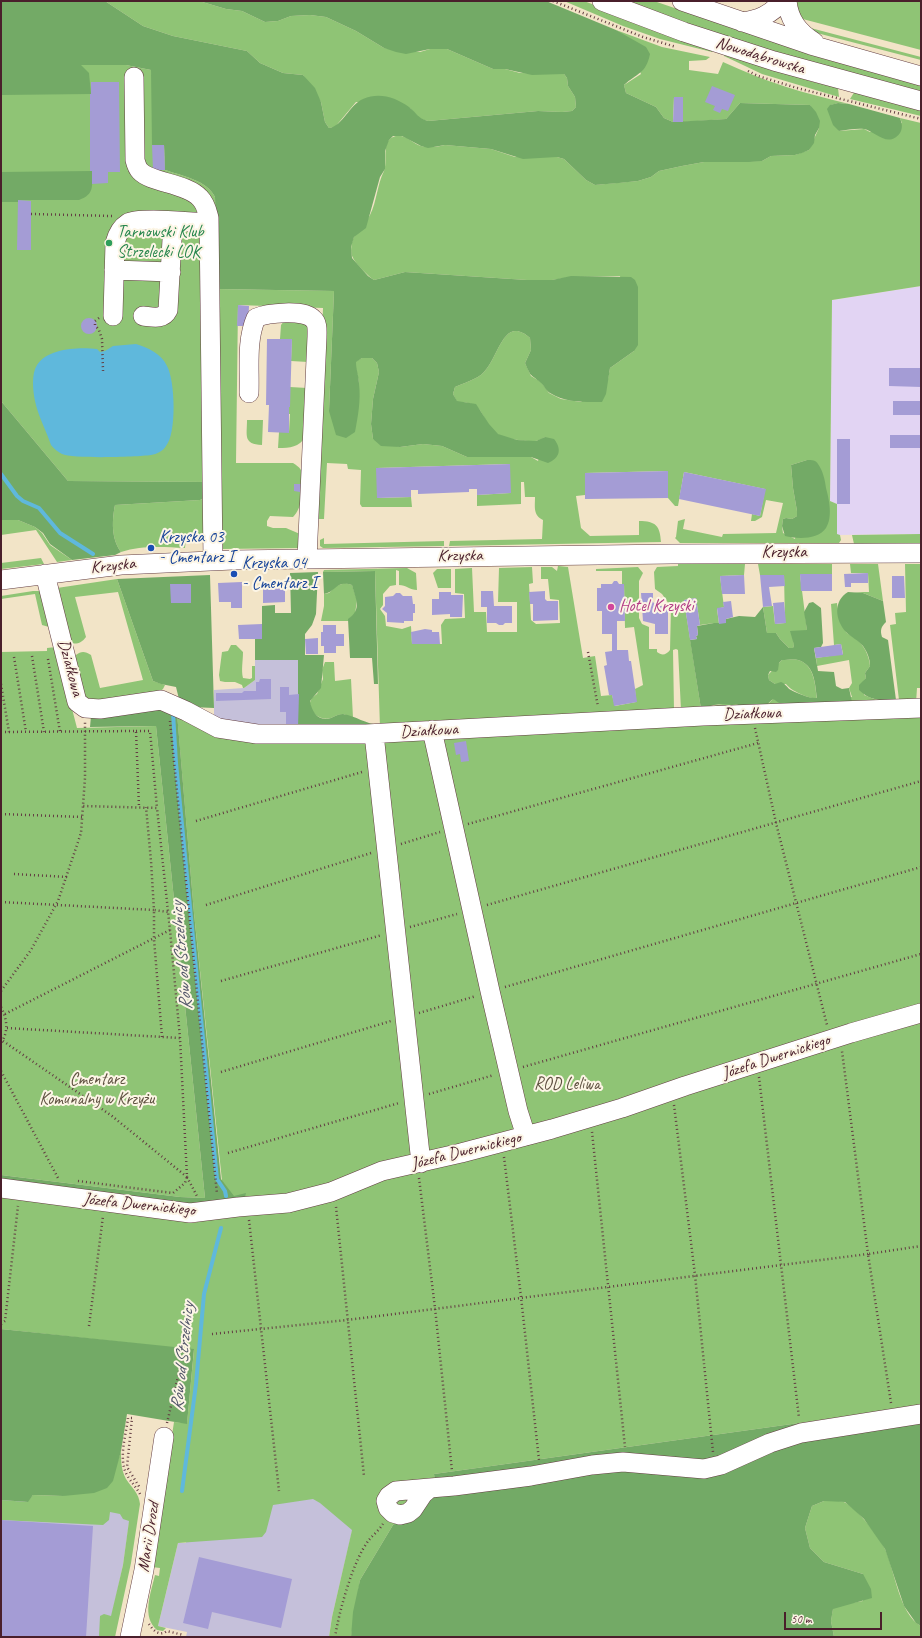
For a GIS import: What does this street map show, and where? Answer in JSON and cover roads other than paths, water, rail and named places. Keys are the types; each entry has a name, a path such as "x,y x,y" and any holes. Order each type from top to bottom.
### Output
{"street":[{"name":"Nowodąbrowska","path":"602,1 673,28 774,61 921,101"},
{"name":"Nowodąbrowska","path":"682,1 823,48 921,76"},
{"name":"Nowodąbrowska","path":"742,22 762,18 773,11 782,1"},
{"name":"Nowodąbrowska","path":"787,1 789,12 795,26 800,32 823,48"},
{"path":"134,77 135,160 137,167 140,172 145,175 191,191 200,197 205,205 209,223 214,561"},
{"path":"104,318 114,270 115,243 117,235 122,227 135,220 209,223"},
{"path":"143,316 160,317 166,314 170,304 173,222"},
{"path":"114,270 171,272"},
{"path":"249,393 250,340 252,328 256,318 264,314 294,313 309,316 314,319 317,325 317,337 307,559"},
{"name":"Krzyska","path":"1,580 121,565 214,561 672,554 921,553"},
{"name":"Działkowa","path":"45,574 73,690 77,702 85,708 100,710 161,700 218,728 250,733 374,734 600,721 921,708"},
{"path":"432,730 490,991 518,1111 526,1136"},
{"path":"374,734 413,1099 418,1163"},
{"name":"Józefa Dwernickiego","path":"10,1190 190,1213 288,1203 331,1192 382,1171 526,1136 622,1108 671,1090 835,1038 921,1013"},
{"path":"393,1513 388,1508 386,1501 389,1496 396,1491 454,1486 540,1474 592,1464 626,1462 704,1469 721,1465 770,1443 801,1433 921,1414"},
{"name":"Marii Drozd","path":"132,1636 144,1570 164,1437"}],"water":[{"path":"136,344 150,349 158,354 164,361 170,373 174,406 172,430 170,439 165,448 160,452 151,455 79,457 62,454 53,448 35,401 33,378 37,365 48,355 64,350 90,348 97,349 100,352 113,346"}],"waterway":[{"name":"Rów od Strzelnicy","path":"1,474 17,496 23,501 39,508 60,533 93,554"},
{"name":"Rów od Strzelnicy","path":"173,712 176,763 217,1179 225,1191 226,1196"},
{"name":"Rów od Strzelnicy","path":"182,1491 196,1384 204,1294 221,1228"}],"place":[{"name":"Tarnowski Klub Strzelecki LOK","path":"109,243"},
{"name":"Krzyska 03 - Cmentarz I","path":"151,548"},
{"name":"Krzyska 04 - Cmentarz I","path":"234,574"},
{"name":"Hotel Krzyski","path":"611,607"}],"park label":[{"name":"ROD Leliwa","path":"567,1085"},
{"name":"Cmentarz Komunalny w Krzyżu","path":"97,1090"}]}
